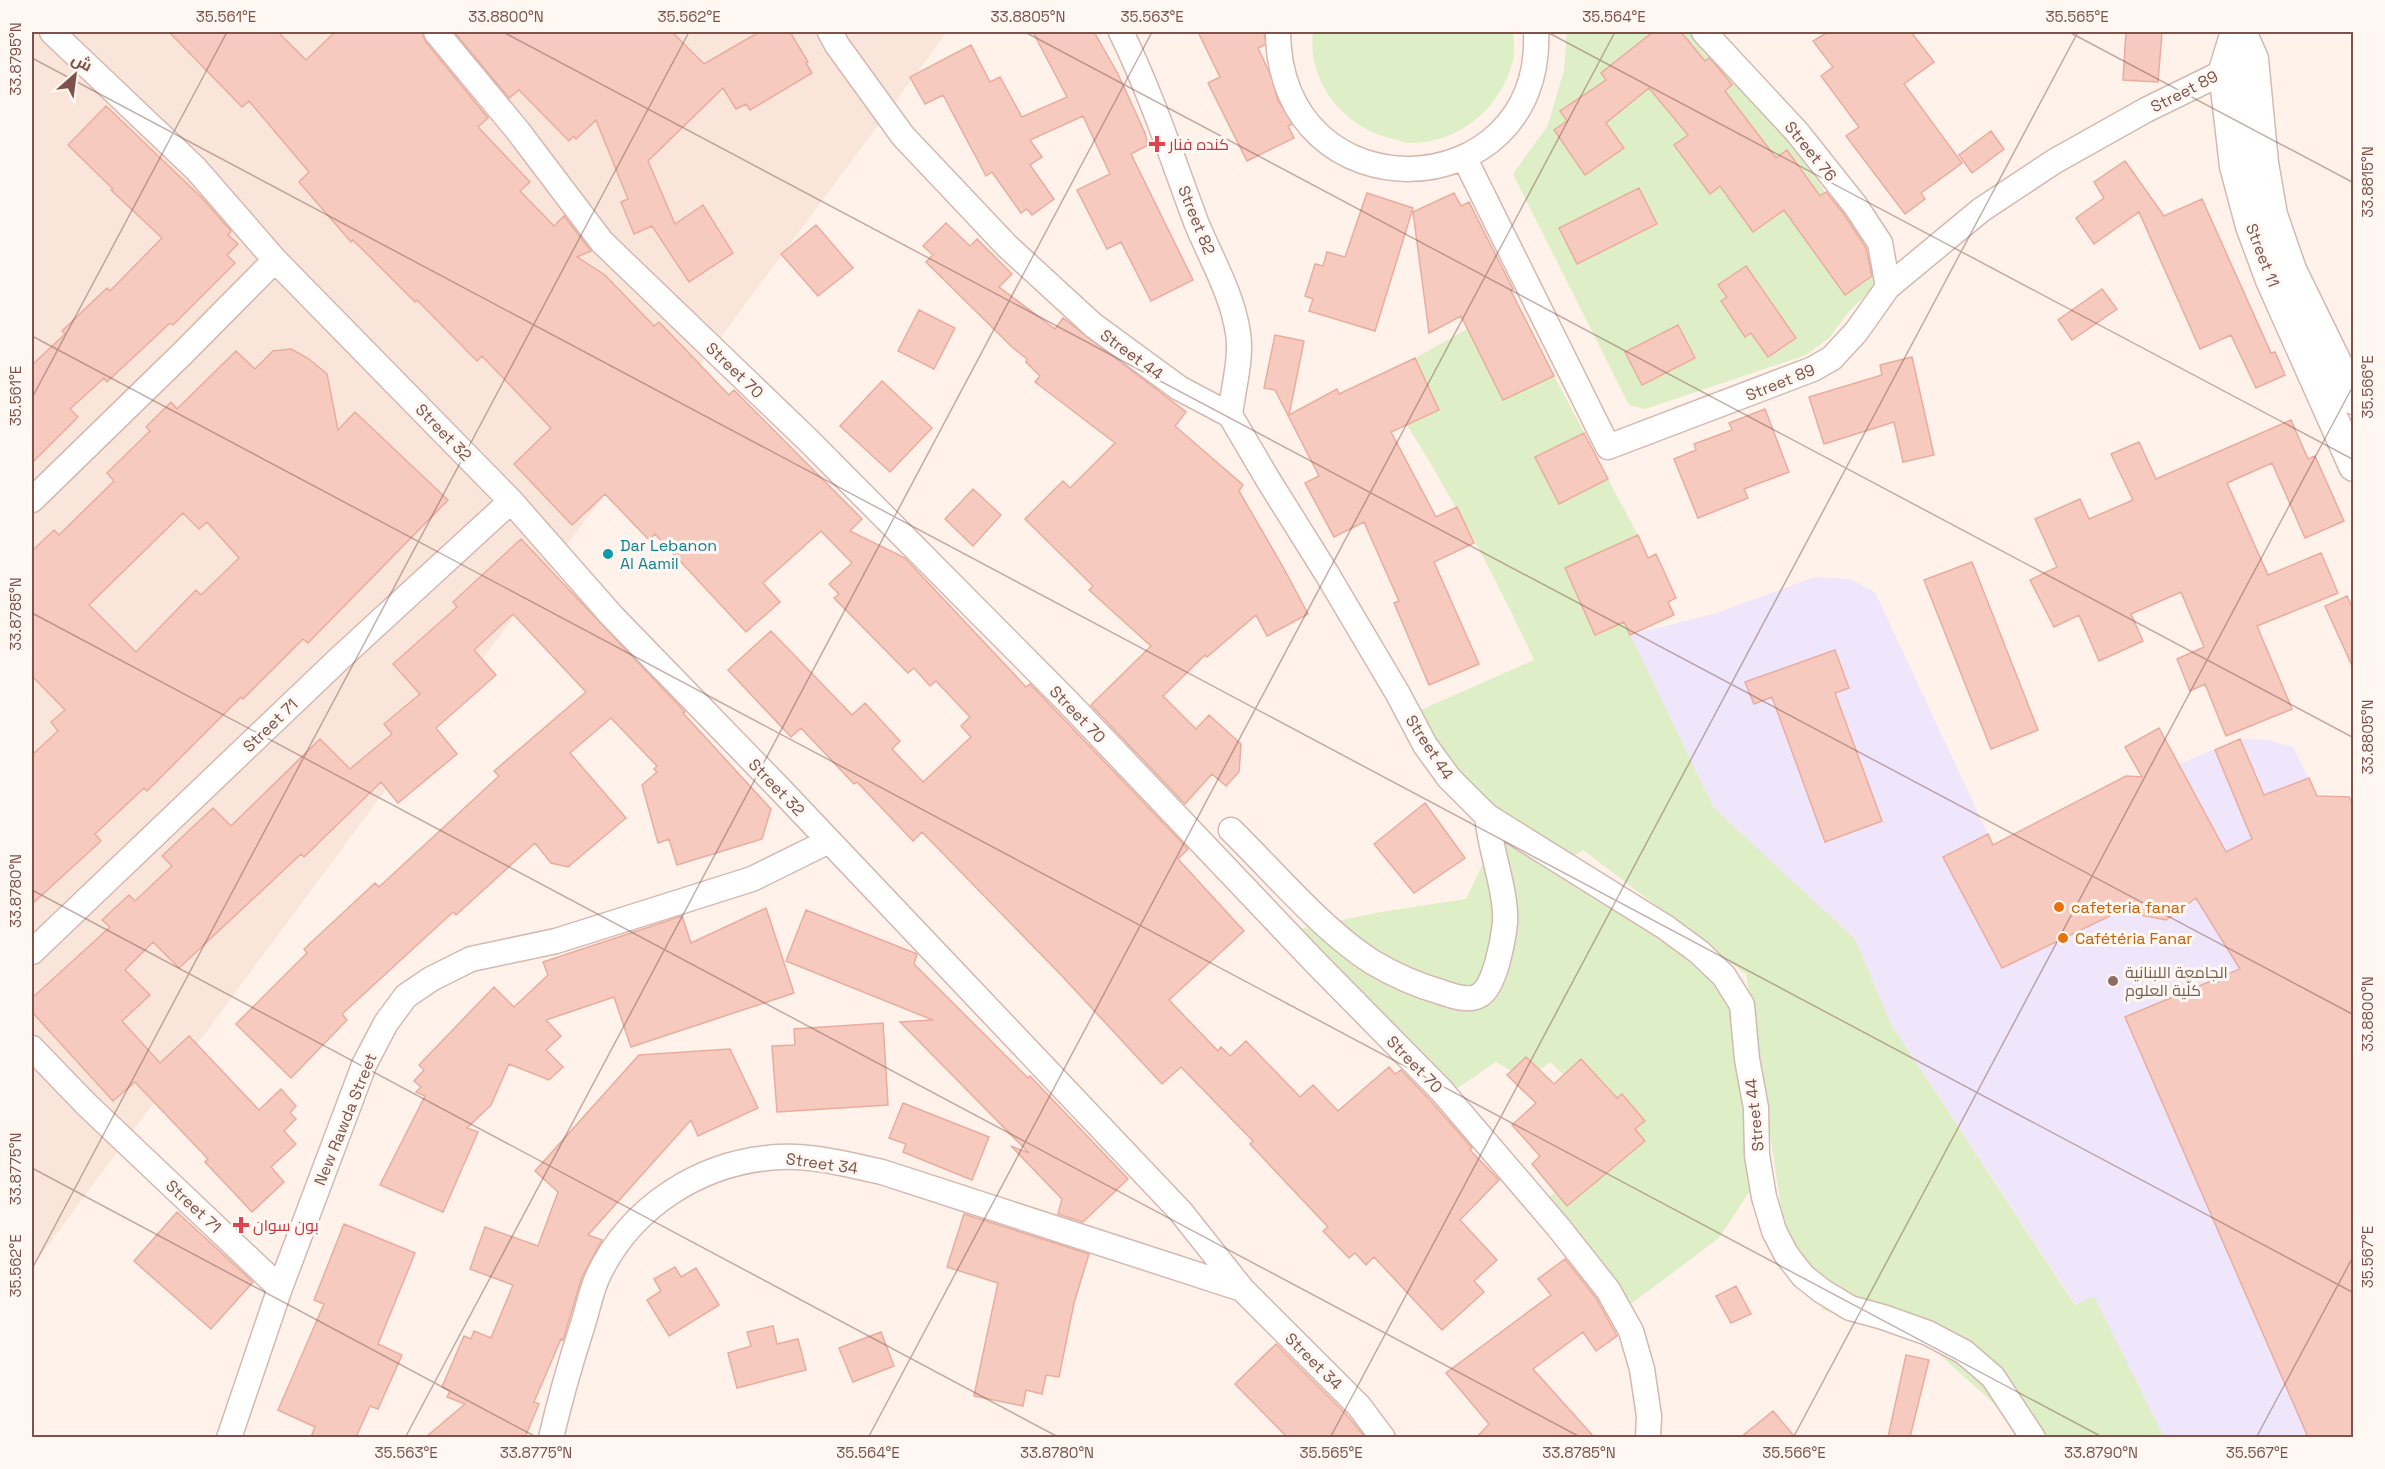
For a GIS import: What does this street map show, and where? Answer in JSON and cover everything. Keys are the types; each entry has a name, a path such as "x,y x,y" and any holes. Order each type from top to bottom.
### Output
{"street":[{"name":"Street 32","path":"52,32 196,169 275,260 511,501 612,616 829,842"},
{"name":"Street 70","path":"436,32 518,131 602,242 809,441 1067,701 1221,865 1456,1108 1553,1220 1608,1290 1630,1331 1642,1369 1649,1416 1648,1437"},
{"name":"Street 44","path":"830,32 903,136 1007,246 1093,325 1179,388 1230,414 1398,694 1425,745 1449,778 1487,816 1665,927 1699,952 1724,976 1742,1005 1747,1059 1756,1108 1757,1155 1764,1197 1774,1231 1786,1254 1803,1276 1850,1308 1928,1333 1964,1352 1993,1377 2033,1437"},
{"name":"Street 82","path":"1121,32 1142,75 1197,225 1232,303 1238,335 1238,354 1230,414"},
{"path":"1278,32 1278,56 1284,83 1296,108 1313,129 1334,147 1358,160 1384,168 1402,170 1438,166 1464,157 1487,142 1507,123 1522,101 1532,75 1536,32"},
{"name":"Street 76","path":"1704,32 1797,132 1855,206 1880,243 1888,287"},
{"name":"Street 11","path":"2236,32 2224,70 2235,166 2251,226 2354,399"},
{"name":"Street 11","path":"2241,32 2253,59 2263,163 2281,275 2354,466"},
{"name":"Street 89","path":"1464,157 1608,447 1813,369 1832,358 1857,332 1888,287 1982,210 2055,161 2146,110 2224,70 2253,59"},
{"path":"32,500 275,260"},
{"name":"Street 71","path":"32,952 340,658 511,501"},
{"path":"1232,830 1323,922 1373,962 1408,981 1445,994 1473,998 1481,995 1492,978 1505,925 1505,908 1487,816"},
{"name":"New Rawda Street","path":"229,1437 280,1288 364,1065 386,1023 406,996 431,979 471,959 556,941 752,879 829,842"},
{"name":"Street 34","path":"829,842 1181,1212 1242,1289 1359,1406 1383,1437"},
{"name":"Street 71","path":"32,1048 86,1104 280,1288"},
{"name":"Street 34","path":"551,1437 565,1380 598,1276 620,1240 641,1214 672,1190 709,1172 751,1160 780,1156 825,1161 882,1172 1242,1289"}],"shaded area":[{"path":"32,32 947,32 32,1267"},
{"name":"الجامعة اللبنانية كلّية العلوم","path":"1815,577 1850,579 1875,592 1993,845 2126,776 2147,777 2240,739 2268,740 2293,747 2317,796 2353,797 2353,1437 2164,1437 2094,1297 2076,1305 1891,1024 1855,939 1714,808 1630,635 1717,613"}],"green space":[{"path":"1313,32 1513,32 1514,55 1501,89 1478,117 1464,128 1447,136 1430,141 1409,143 1375,133 1359,125 1332,101 1316,69"},
{"path":"1567,32 1696,32 1753,95 1820,184 1877,283 1847,314 1829,338 1806,355 1645,409 1629,405 1513,174 1548,125 1564,70"},
{"path":"1467,329 1503,400 1554,376 1584,432 1535,457 1558,503 1608,479 1638,535 1565,568 1624,622 1714,808 1855,939 1891,1024 2075,1305 2094,1296 2164,1437 2031,1437 1931,1347 1823,1310 1784,1228 1746,974 1583,850 1562,863 1726,988 1753,1186 1719,1238 1624,1309 1540,1206 1598,1152 1591,1100 1550,1062 1527,1080 1496,1062 1453,1091 1286,932 1375,913 1466,899 1497,834 1409,715 1534,660 1474,541 1407,425 1439,410 1408,362"}],"building":[{"path":"169,32 278,32 306,60 335,32 422,32 425,41 488,118 478,127 530,182 520,191 554,226 564,216 591,251 577,257 605,275 654,326 659,322 729,395 734,390 862,519 850,531 905,558 1026,687 1030,684 1188,849 1178,859 1244,931 1169,1000 1218,1051 1221,1047 1230,1056 1246,1041 1300,1097 1313,1085 1338,1111 1389,1067 1395,1074 1401,1070 1499,1180 1460,1220 1497,1260 1474,1281 1484,1292 1442,1330 1374,1257 1366,1265 1355,1253 1349,1258 1323,1231 1328,1227 1250,1144 1253,1141 1181,1067 1162,1084 1063,977 922,832 913,841 801,728 791,737 728,670 771,631 852,715 865,703 900,741 892,749 923,782 971,737 961,726 970,717 936,681 930,686 914,668 908,673 834,598 839,594 829,584 852,563 821,531 763,583 780,602 746,632 655,534 649,540 605,494 572,525 514,464 551,428 482,356 477,361 417,300 415,302 353,240 351,242 299,182 309,172 249,101 242,107"},
{"path":"454,32 672,32 704,64 759,32 790,32 812,73 750,110 746,104 736,109 723,88 648,161 675,224 703,205 733,253 689,282 652,226 634,234 621,202 628,199 596,120 576,139 574,136 569,141 519,90 509,98"},
{"path":"1033,32 1094,32 1118,74 1145,133 1148,145 1131,154 1193,280 1151,301 1121,242 1107,249 1077,190 1110,174 1083,116 1030,140 1042,157 1030,165 1054,199 1032,215 1027,209 1021,213 992,172 986,176 943,95 925,104 910,77 971,45 990,82 1000,77 1022,117 1067,97"},
{"path":"1198,32 1264,32 1266,44 1258,48 1272,78 1278,101 1294,123 1288,126 1294,138 1247,161 1208,83 1220,77"},
{"path":"1653,32 1681,32 1705,61 1709,58 1716,65 1732,85 1725,91 1776,158 1787,150 1820,196 1826,192 1843,213 1866,248 1872,276 1845,295 1784,210 1753,232 1720,186 1710,194 1674,145 1688,135 1649,88 1606,123 1624,148 1585,175 1554,130 1567,121 1560,111 1606,80 1601,73"},
{"path":"1828,32 1911,32 1934,62 1904,84 1962,163 1921,193 1925,199 1905,214 1846,136 1859,127 1821,76 1833,67 1813,41"},
{"path":"2126,32 2162,32 2158,82 2123,80"},
{"path":"106,106 202,198 231,231 228,235 238,244 227,255 235,263 173,325 170,323 107,382 104,378 70,409 78,417 32,463 32,365 65,334 62,331 107,288 110,291 162,238 68,145"},
{"path":"1991,131 2004,149 1972,173 1959,155"},
{"path":"2125,161 2164,216 2202,199 2271,353 2275,352 2285,375 2256,388 2231,335 2200,349 2139,212 2094,244 2076,218 2104,198 2094,182"},
{"path":"1639,188 1657,224 1577,264 1559,228"},
{"path":"1367,193 1413,208 1375,331 1309,311 1313,299 1305,296 1315,264 1323,266 1327,252 1345,257"},
{"path":"1454,193 1461,206 1469,202 1554,376 1503,400 1461,316 1429,333 1413,212"},
{"path":"946,223 970,246 977,239 1012,274 999,287 1055,329 1063,318 1186,412 1175,426 1243,485 1239,491 1308,614 1267,636 1256,615 1207,657 1205,655 1163,696 1196,729 1209,715 1241,744 1239,772 1226,786 1212,774 1185,804 1091,705 1151,646 1089,590 1093,586 1025,519 1063,481 1070,488 1115,443 1035,382 1040,376 1026,362 1027,359 926,262 933,255 923,246"},
{"path":"816,225 853,268 818,296 781,254"},
{"path":"1746,266 1796,338 1768,357 1751,333 1745,337 1721,301 1727,297 1718,285"},
{"path":"2102,289 2117,309 2072,340 2058,320"},
{"path":"919,310 955,328 934,369 898,351"},
{"path":"1678,325 1695,358 1642,385 1625,352"},
{"path":"1275,335 1304,341 1289,415 1337,389 1339,394 1415,358 1439,410 1391,432 1436,517 1457,507 1474,543 1434,562 1479,664 1429,685 1394,603 1399,601 1364,522 1334,537 1305,483 1319,476 1275,390 1264,388"},
{"path":"291,349 309,359 327,374 338,430 355,412 448,500 308,643 303,639 147,791 144,788 95,834 101,841 32,904 32,755 58,731 51,722 65,710 32,676 32,551 54,530 59,535 114,481 107,473 150,431 146,427 171,402 177,409 236,351 255,369 273,351","holes":["183,513 199,529 207,522 239,558 201,595 196,590 136,652 89,605"]},
{"path":"1912,357 1934,455 1903,462 1894,422 1824,444 1809,397 1882,375 1880,365"},
{"path":"882,381 932,428 890,472 840,426"},
{"path":"1765,409 1789,472 1744,489 1748,498 1698,518 1674,459 1696,450 1694,444 1732,430 1729,423"},
{"path":"2291,420 2308,459 2315,456 2344,521 2305,538 2272,463 2227,483 2268,575 2321,553 2338,593 2257,626 2292,709 2226,736 2205,684 2190,691 2177,659 2204,647 2181,592 2131,614 2143,641 2099,661 2079,615 2054,627 2030,580 2057,567 2035,519 2080,499 2089,519 2133,500 2111,454 2139,442 2156,479"},
{"path":"1584,433 1608,479 1559,504 1535,457"},
{"path":"973,489 1001,515 973,546 945,519"},
{"path":"1638,535 1648,558 1656,554 1676,598 1668,602 1674,615 1630,635 1624,622 1595,635 1565,568"},
{"path":"521,539 685,712 683,713 771,809 762,839 677,865 669,839 658,843 642,785 657,772 654,769 657,766 611,718 570,753 626,818 568,867 551,863 535,843 456,915 453,912 342,1014 347,1020 291,1078 236,1024 307,953 304,949 375,883 379,887 499,776 494,771 586,692 513,614 474,650 496,675 436,728 457,754 398,803 381,782 304,857 301,854 179,968 153,942 125,970 150,995 122,1021 160,1063 189,1036 259,1110 281,1089 296,1106 290,1113 296,1119 284,1131 296,1144 271,1167 284,1182 252,1212 205,1162 208,1159 135,1082 113,1101 32,1012 32,998 110,927 102,920 129,895 135,901 172,866 162,856 213,808 231,826 320,739 350,769 392,734 384,724 420,694 393,664 457,607 453,602"},
{"path":"1972,562 2038,730 1991,749 1924,580"},
{"path":"2347,596 2354,612 2354,670 2325,606"},
{"path":"1835,650 1849,688 1835,693 1882,821 1825,842 1772,697 1754,704 1745,682"},
{"path":"2159,728 2226,852 2252,839 2215,750 2240,739 2264,795 2309,778 2317,796 2349,797 2354,807 2354,1437 2308,1437 2125,1017 2240,969 2196,898 2166,920 2120,911 2002,968 1943,857 1988,834 1993,845 2126,776 2142,777 2125,747"},
{"path":"1425,803 1465,858 1414,893 1374,844"},
{"path":"766,908 794,993 631,1047 614,997 546,1020 561,1036 546,1050 563,1067 549,1080 509,1064 491,1105 467,1128 478,1132 443,1212 380,1185 425,1096 416,1092 421,1087 414,1081 424,1070 419,1065 494,987 514,1007 548,975 543,962 682,916 691,943"},
{"path":"806,910 917,954 914,964 1028,1078 1030,1076 1128,1179 1083,1222 1058,1214 1062,1199 1011,1146 1029,1153 900,1022 933,1020 786,961"},
{"path":"883,1023 888,1105 777,1112 772,1046 795,1045 794,1029"},
{"path":"730,1049 758,1108 698,1136 691,1120 588,1235 602,1240 582,1277 563,1340 561,1339 534,1402 539,1404 525,1437 426,1437 465,1404 447,1397 450,1391 442,1387 464,1336 471,1339 474,1331 491,1338 513,1285 470,1269 485,1227 538,1246 558,1192 535,1171 639,1055"},
{"path":"1526,1057 1554,1084 1581,1059 1617,1098 1622,1094 1645,1121 1635,1129 1645,1141 1567,1206 1532,1164 1540,1156 1512,1125 1536,1103 1507,1075"},
{"path":"903,1103 989,1137 972,1180 903,1152 906,1144 889,1138"},
{"path":"177,1212 253,1282 211,1329 134,1261"},
{"path":"964,1214 1089,1254 1074,1303 1059,1377 1046,1375 1042,1394 1026,1390 1023,1406 974,1396 998,1283 947,1267"},
{"path":"344,1224 415,1253 378,1344 402,1355 378,1409 370,1406 356,1437 311,1437 315,1427 278,1410 324,1304 314,1300"},
{"path":"1565,1259 1596,1298 1617,1336 1596,1351 1583,1332 1533,1369 1594,1437 1477,1437 1489,1424 1446,1373 1551,1295 1538,1279"},
{"path":"675,1267 681,1277 696,1268 719,1305 669,1336 647,1300 661,1291 654,1279"},
{"path":"1736,1286 1751,1314 1731,1323 1716,1296"},
{"path":"773,1326 777,1344 798,1339 806,1370 737,1388 728,1353 751,1346 747,1332"},
{"path":"881,1332 894,1366 853,1382 839,1348"},
{"path":"1276,1344 1346,1414 1365,1437 1287,1437 1235,1384"},
{"path":"1906,1355 1929,1360 1910,1437 1888,1437"},
{"path":"1773,1411 1795,1437 1741,1437"}],"place":[{"name":"كنده فنار","path":"1157,144"},
{"name":"Dar Lebanon Al Aamil","path":"608,554"},
{"name":"cafeteria fanar","path":"2059,907"},
{"name":"Cafétéria Fanar","path":"2063,938"},
{"name":"الجامعة اللبنانية كلّية العلوم","path":"2113,981"},
{"name":"بون سوان","path":"241,1225"}]}
